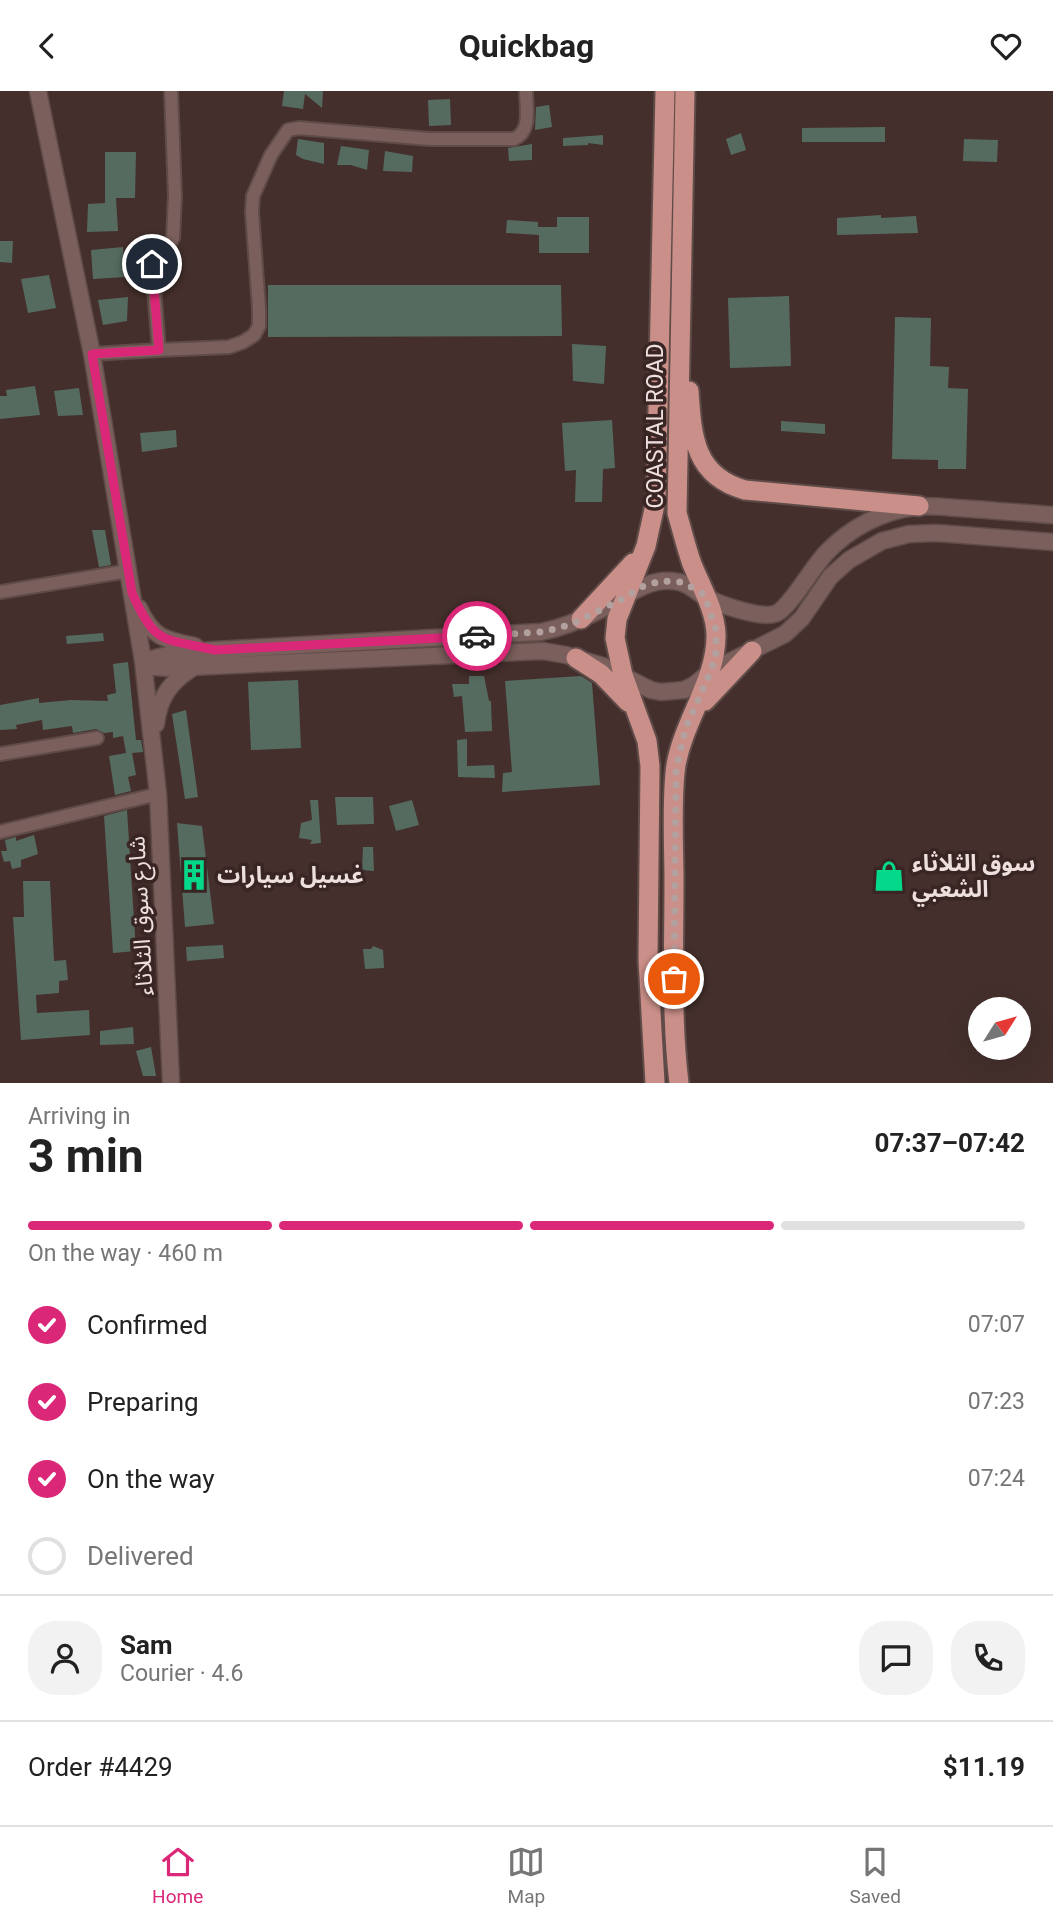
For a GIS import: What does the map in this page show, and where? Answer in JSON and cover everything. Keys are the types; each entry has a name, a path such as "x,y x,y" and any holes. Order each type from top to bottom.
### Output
{"highway":[{"name":"COASTAL ROAD","path":"655,1083 648,960 650,767 647,741 623,675 615,638 617,619 646,546 656,500 665,91"},
{"name":"COASTAL ROAD","path":"679,1083 676,1055 676,769 686,727 711,671 716,652 716,630 677,513 685,91"},
{"path":"680,324 686,352 695,446 704,463 718,478 745,490 919,506"},
{"path":"581,619 615,585 646,546"},
{"path":"686,727 723,680 752,651"},
{"path":"576,658 592,666 614,686 640,717"}],"street":[{"path":"38,91 92,354 132,593 154,747"},
{"path":"159,350 152,264 155,256 169,245 173,238 175,196 171,91"},
{"path":"92,354 229,347 254,335 259,326 253,196 271,155 288,130 299,128 430,139 513,139 524,132 527,125 526,91"},
{"path":"143,663 176,653 541,632 581,619 650,583 670,580 689,585 705,596 759,615 776,614 786,607 824,555 845,536 881,516 919,506 1053,515"},
{"path":"143,663 160,668 543,651 576,658 623,675 650,690 673,692 694,685 711,671 778,639 794,627 821,587 849,560 871,546 894,537 937,533 1053,542"},
{"path":"0,592 128,571"},
{"path":"132,593 144,619 156,633 172,642 215,650"},
{"path":"154,747 157,715 164,694 177,678 194,666"},
{"path":"0,754 97,738"},
{"name":"شارع سوق الثلاثاء","path":"154,747 171,1083"},
{"path":"0,832 158,794"}],"building":[{"path":"284,91 323,91 322,108 305,94 303,109 282,106"},
{"path":"450,99 451,125 429,126 428,100"},
{"path":"549,105 552,127 535,130 536,107"},
{"path":"885,127 885,142 802,142 802,128"},
{"path":"741,133 746,150 731,155 726,139"},
{"path":"603,135 603,145 588,143 563,146 563,138"},
{"path":"298,139 324,143 324,164 296,155"},
{"path":"964,139 998,140 997,162 963,161"},
{"path":"532,144 532,160 509,161 508,148"},
{"path":"341,146 369,150 367,170 351,165 337,165"},
{"path":"385,151 413,156 412,172 383,171"},
{"path":"105,152 136,152 135,198 116,198 118,231 87,232 88,204 105,203"},
{"path":"881,215 881,218 916,216 918,233 837,235 837,218"},
{"path":"557,217 589,217 589,253 539,253 539,235 506,233 507,220 538,222 538,227 557,227"},
{"path":"0,241 13,241 12,263 0,262"},
{"path":"123,247 125,277 93,279 91,250"},
{"path":"49,275 56,308 28,313 21,279"},
{"path":"268,285 561,285 562,336 268,337"},
{"path":"789,296 791,366 730,368 728,298"},
{"path":"128,297 127,321 103,325 98,300"},
{"path":"895,317 931,318 930,366 949,367 948,388 968,389 966,469 938,469 938,460 892,459"},
{"path":"572,344 606,346 604,384 573,381"},
{"path":"35,386 40,415 0,419 0,396 7,396 6,390"},
{"path":"79,388 83,415 58,416 54,391"},
{"path":"612,420 615,468 603,469 602,502 575,502 576,470 565,471 562,423"},
{"path":"781,421 825,424 825,434 781,431"},
{"path":"176,430 177,447 142,452 140,433"},
{"path":"92,530 105,530 111,565 99,567"},
{"path":"103,633 104,641 67,644 66,636"},
{"path":"128,662 136,740 141,740 143,752 132,753 136,775 128,777 131,791 115,795 109,756 126,753 123,736 113,738 113,732 104,733 96,729 73,733 72,726 43,730 42,720 16,725 17,729 0,730 0,705 39,698 39,703 108,701 107,695 116,693 113,664"},
{"path":"469,676 484,676 491,701 492,731 465,732 462,696 454,697 452,684 469,684"},
{"path":"581,676 592,683 600,785 502,792 503,773 512,772 505,681"},
{"path":"298,680 301,748 251,750 248,682"},
{"path":"186,710 198,797 185,799 172,714"},
{"path":"467,739 467,766 494,765 495,778 458,777 457,740"},
{"path":"335,797 373,797 374,824 337,825"},
{"path":"310,800 318,800 321,843 310,844 312,840 299,838 301,823 312,820"},
{"path":"412,800 419,825 396,831 389,806"},
{"path":"127,810 136,951 113,953 104,816"},
{"name":"غسيل سيارات","path":"177,823 202,826 214,924 185,927"},
{"path":"34,835 38,854 21,860 21,867 12,869 10,861 4,862 1,851 7,851 5,840 16,837 16,841"},
{"path":"363,847 373,847 374,871 362,870"},
{"path":"23,881 50,881 54,961 66,960 68,980 59,981 59,993 36,995 37,1013 89,1010 90,1035 21,1040 13,917 24,917"},
{"path":"223,945 224,958 187,961 186,947"},
{"path":"373,946 383,950 384,968 365,969 363,949 371,949"},
{"path":"133,1027 134,1044 100,1045 100,1031"},
{"path":"151,1047 156,1076 143,1076 136,1051"}],"way so far":[{"path":"477,636 541,632 572,624 641,587 660,581 670,580 689,585 705,596 716,630 716,652 711,671 680,744 676,769 674,979"}],"place":[{"name":"غسيل سيارات","path":"194,875"},
{"name":"سوق الثلاثاء الشعبي","path":"889,876"}],"route":[{"path":"152,264 159,350 92,354 132,593 149,627 172,642 215,650 477,636"}]}
